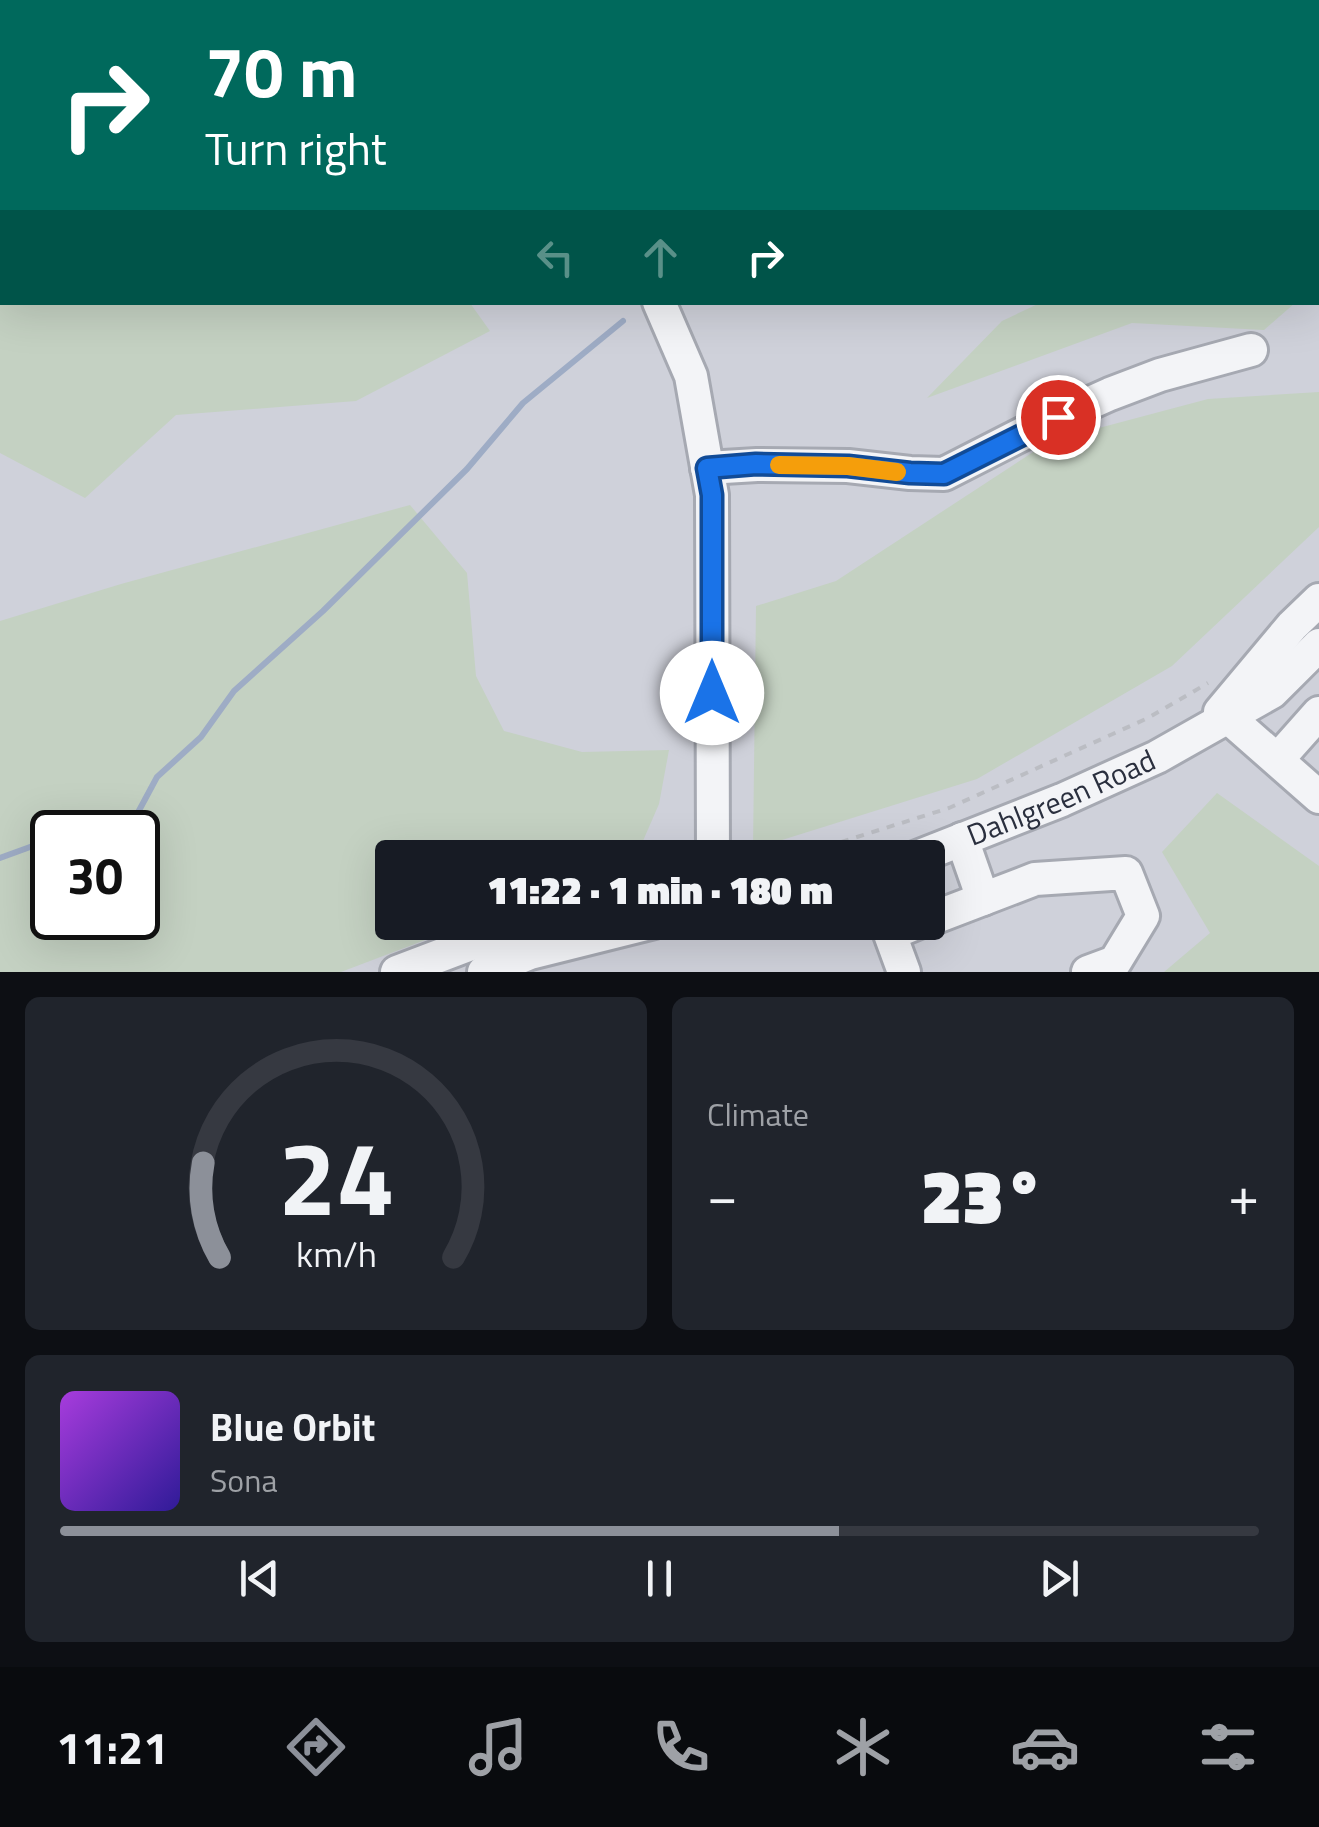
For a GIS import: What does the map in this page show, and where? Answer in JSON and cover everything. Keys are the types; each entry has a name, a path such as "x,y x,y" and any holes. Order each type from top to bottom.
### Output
{"street":[{"path":"660,305 691,376 712,495 710,840"},
{"path":"707,468 756,464 848,466 944,474 1110,394 1160,375 1251,350"},
{"name":"Dahlgreen Road","path":"1216,724 1292,626 1319,600"},
{"name":"Dahlgreen Road","path":"945,846 1157,757 1272,692 1319,644"},
{"path":"1278,759 1319,713"},
{"path":"1216,724 1278,759 1319,797"},
{"path":"962,839 983,899"},
{"path":"945,914 1035,879 1126,873 1142,916 1116,962 1088,972"},
{"path":"397,972 482,940"},
{"path":"484,972 530,953 582,940"},
{"path":"892,940 904,972"}],"path":[{"path":"847,840 949,808 1148,718 1213,679"}],"shaded area":[{"path":"0,305 1319,305 1319,972 0,972"}],"green space":[{"path":"0,305 471,305 490,331 356,401 176,415 85,498 0,453"},
{"path":"1036,305 1293,305 1264,330 1132,323 927,398 1002,321"},
{"path":"1319,392 1319,527 1172,666 977,779 782,840 753,840 756,606 836,581 1050,441 1208,399"},
{"path":"410,505 467,573 476,676 504,731 582,752 669,750 659,804 643,840 375,840 375,940 425,940 341,972 0,972 0,621"},
{"path":"1217,793 1319,866 1319,972 1164,972 1210,933 1162,852"}],"waterway":[{"path":"139,810 157,777 201,737 234,691 323,611 467,469 523,403 623,321"},
{"path":"0,858 30,847"}],"slow traffic":[{"path":"779,465 848,466 897,472"}],"route":[{"path":"712,693 712,495 707,468 756,464 848,466 944,474 1058,417"}]}
